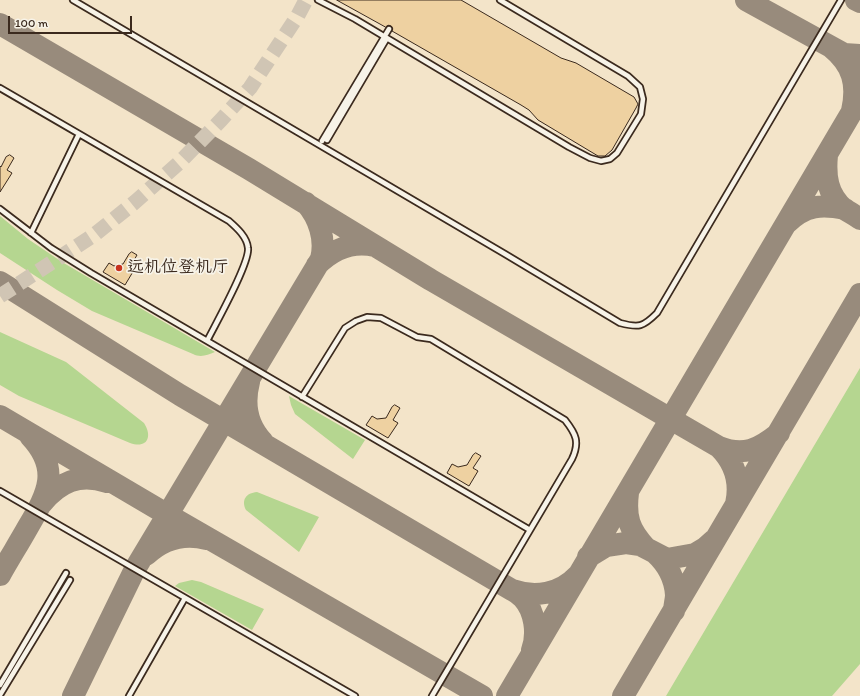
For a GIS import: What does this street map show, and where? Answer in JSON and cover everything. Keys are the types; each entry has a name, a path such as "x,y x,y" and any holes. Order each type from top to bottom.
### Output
{"lane":[{"path":"73,0 620,323 634,326 647,323 657,313 841,0"},
{"path":"318,0 355,19 569,147 590,158 601,161 610,159 617,153 641,114 643,99 640,88 628,76 500,0"},
{"path":"324,141 389,29"},
{"path":"0,88 229,221 244,238 248,249 242,271 207,341"},
{"path":"31,233 79,134"},
{"path":"0,209 51,248 91,273 530,530"},
{"path":"302,397 345,328 356,321 367,317 381,318 417,337 431,339 565,420 572,428 576,439 576,450 432,696"},
{"path":"0,491 355,696"},
{"path":"0,685 66,573"},
{"path":"0,695 70,580"},
{"path":"129,696 185,598"}],"shaded area":[{"path":"0,0 860,0 860,696 0,696"}],"green space":[{"path":"0,216 28,239 62,262 215,352 204,356 196,355 92,311 57,290 0,253"},
{"path":"0,332 66,362 144,423 148,433 147,440 141,444 130,443 19,396 0,385"},
{"path":"860,368 860,664 832,696 666,696"},
{"path":"289,396 365,440 353,459 295,414"},
{"path":"257,492 319,517 299,552 246,510 244,500 247,495"},
{"path":"192,580 201,582 264,609 252,630 175,586 179,583"}],"building":[{"path":"337,0 461,0 561,58 576,63 634,97 638,104 612,150 605,156 598,156 538,120 529,110 521,105 392,31 391,26 386,27"},
{"path":"10,155 14,158 7,170 12,173 0,192 0,166 1,167 6,157"},
{"name":"远机位登机厅","path":"132,252 137,255 130,267 134,270 125,285 103,272 109,263 114,266 123,264"},
{"path":"395,405 400,408 393,420 398,423 388,438 366,425 372,416 377,419 386,418 392,407"},
{"path":"476,453 481,456 473,468 478,471 469,486 447,473 452,464 458,467 467,465"}],"taxiway":[{"path":"746,0 844,54 860,55"},
{"path":"856,0 860,2"},
{"path":"0,24 249,169 431,280 719,447 736,451 751,450 765,443 779,433"},
{"path":"831,47 844,61 852,76 854,84 854,101 852,111"},
{"path":"507,696 860,98"},
{"path":"827,155 826,170 828,184 834,197 844,209 860,219"},
{"path":"73,696 135,569 321,259 323,244 322,236 315,215 306,203"},
{"path":"787,223 800,213 814,207 837,207 845,209"},
{"path":"317,265 323,259 344,248 359,245 375,246"},
{"path":"0,282 180,395 512,590 529,594 547,593 563,587 577,576"},
{"path":"623,696 860,294"},
{"path":"249,382 246,399 248,414 253,429 263,442"},
{"path":"0,416 168,515 482,696"},
{"path":"0,575 35,515 46,492 48,481 46,459 40,448 30,436"},
{"path":"719,447 725,453 733,466 738,488 736,504"},
{"path":"42,503 56,490 71,481 79,479 97,479 107,482"},
{"path":"628,493 627,509 630,523 632,529 646,548"},
{"path":"146,555 159,545 174,539 182,537 198,537 207,539"},
{"path":"588,557 606,546 626,543 640,545 667,559 695,554 714,540"},
{"path":"655,553 667,567 674,583 676,595 674,611"},
{"path":"512,590 523,598 533,616 535,637 532,650"}],"tunnel":[{"path":"0,296 94,235 135,202 179,163 250,88 297,17 306,0"}],"place":[{"name":"远机位登机厅","path":"119,268"}]}
